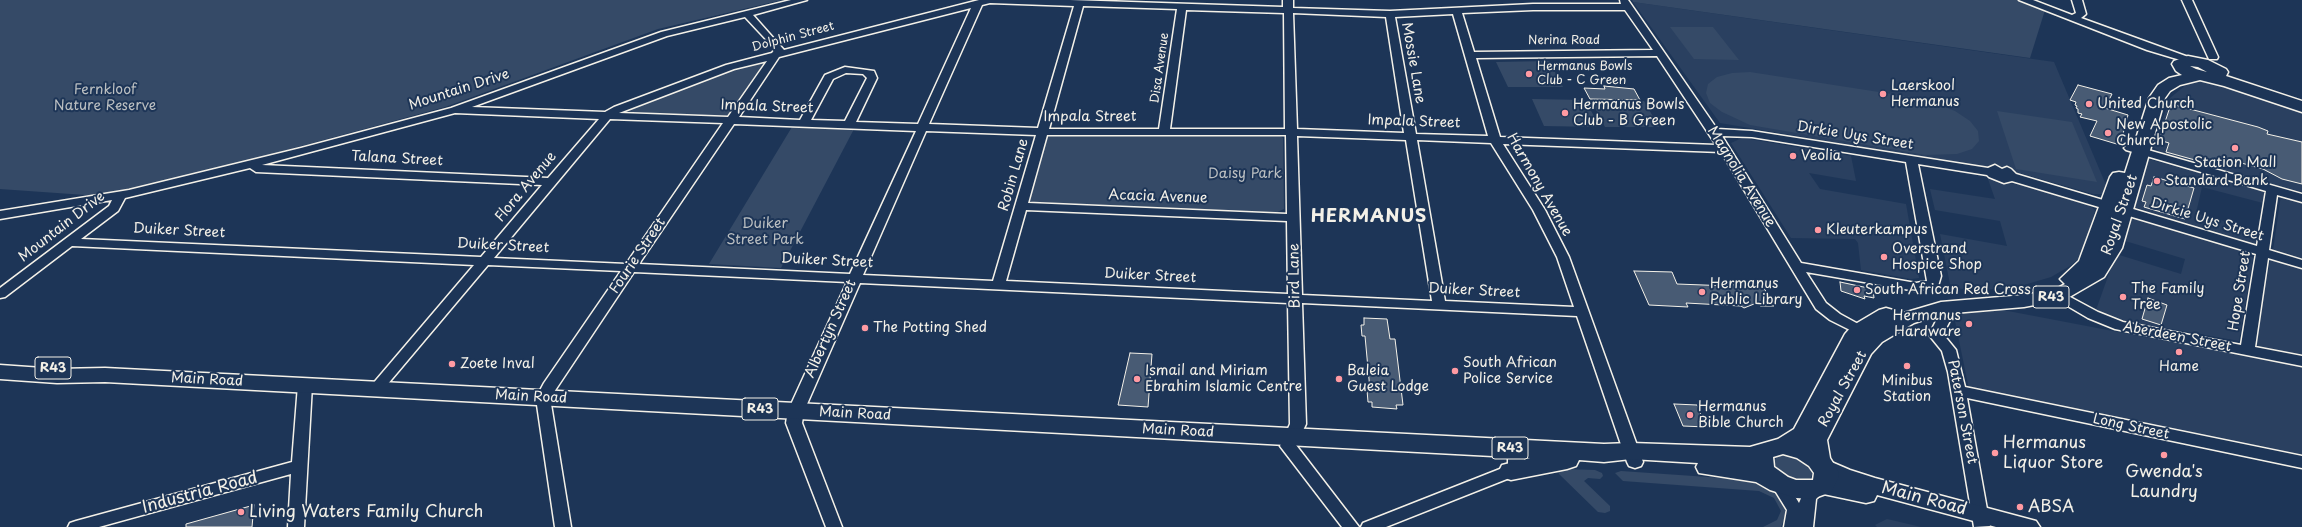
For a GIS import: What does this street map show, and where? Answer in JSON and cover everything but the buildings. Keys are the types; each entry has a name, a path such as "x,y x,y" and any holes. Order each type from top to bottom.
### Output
{"main road":[{"path":"2198,70 2232,79 2302,104"},
{"name":"R43","path":"2198,70 2302,107"},
{"name":"Royal Street","path":"1774,448 1795,441 1802,434 1843,353 1891,312 1917,304 1945,299 2018,296 2048,289 2068,280 2088,263 2115,208 2136,149 2160,93 2175,81 2198,70"},
{"name":"Royal Street","path":"1867,334 1907,318 1950,307 2024,301 2059,295 2090,278 2102,266 2112,248 2115,208"},
{"name":"Royal Street","path":"1820,475 1815,440 1862,351 1867,334"},
{"name":"Main Road","path":"0,365 66,369 105,375"},
{"name":"Main Road","path":"0,372 56,376 105,375 305,385 1292,437 1511,459 1604,453 1762,474 1777,482 1804,490 1820,475"},
{"path":"1774,448 1761,456 1760,464 1765,472 1777,482"},
{"name":"Main Road","path":"1633,457 1736,456 1747,455 1774,448 1805,452 1820,475 1851,490 1983,522 2028,527"},
{"path":"1511,459 1557,461 1633,457"}],"street":[{"name":"Mountain Drive","path":"0,215 121,195 242,167 456,110 664,34 802,0"},
{"path":"2024,0 2150,48 2198,70"},
{"path":"2074,18 2081,14 2077,0"},
{"path":"2187,0 2212,57"},
{"name":"Dolphin Street","path":"607,116 618,109 684,84 776,54 987,1 1027,1 1182,8 1288,6 1390,14 1625,4"},
{"name":"Albertyn Street","path":"834,527 794,423 796,411 921,128 987,1"},
{"name":"Robin Lane","path":"998,285 1079,4"},
{"name":"Magnolia Avenue","path":"1625,4 1714,132 1823,309 1842,322 1867,334"},
{"name":"Bird Lane","path":"1288,6 1298,424 1288,446 1290,452 1351,527"},
{"name":"Disa Avenue","path":"1164,132 1182,8"},
{"name":"Harmony Avenue","path":"1457,11 1495,140 1543,216 1563,256 1633,457"},
{"path":"746,13 780,49 776,54"},
{"name":"Mossie Lane","path":"1390,14 1439,305"},
{"path":"2150,48 2198,70"},
{"name":"Nerina Road","path":"1470,55 1659,53"},
{"name":"Fourie Street","path":"544,398 549,386 776,54"},
{"path":"803,124 829,77 845,70 864,70 870,74 872,78 848,126"},
{"name":"Impala Street","path":"456,110 848,126 1042,132 1291,132 1724,149"},
{"name":"Flora Avenue","path":"376,389 607,116"},
{"name":"Dirkie Uys Street","path":"1714,132 1752,134 1991,172 2004,179 2012,177 2302,264"},
{"path":"2136,149 2302,198"},
{"path":"1797,266 1916,287 1930,285 1933,283 1934,276 1911,160"},
{"path":"2190,165 2209,168 2302,194"},
{"name":"Talana Street","path":"242,167 551,182"},
{"name":"Hope Street","path":"2247,350 2272,190"},
{"name":"Mountain Drive","path":"0,294 114,208 121,195"},
{"name":"Acacia Avenue","path":"1021,206 1294,218"},
{"name":"Duiker Street","path":"69,242 1583,312"},
{"name":"Aberdeen Street","path":"2059,295 2093,315 2116,324 2302,361"},
{"name":"Paterson Street","path":"1950,307 1936,335 1949,350 1959,391 1983,522"},
{"path":"296,527 305,385"},
{"name":"Long Street","path":"1959,391 2302,462"},
{"path":"544,398 563,527"},
{"path":"1369,527 1511,459"},
{"name":"Industria Road","path":"76,527 300,466"},
{"path":"1805,527 1808,499 1820,475"},
{"path":"1777,482 1788,496 1794,510 1795,518 1792,527"}],"shaded area":[{"name":"Laerskool Hermanus","path":"1633,2 2054,62 2106,185 2102,194 2093,194 2023,174 1720,123"},
{"path":"2205,80 2302,111 2302,192 2165,155 2153,147 2170,98 2186,85"},
{"path":"1742,138 1851,156 1856,181 1809,173 1820,189 1906,204 1919,278 1911,279 1861,270 1858,243 1855,239 1791,238 1731,143"},
{"path":"2148,159 2265,192 2263,203 2202,187 2196,213 2258,231 2255,245 2131,206"},
{"path":"1988,179 2030,187 2088,205 2095,210 2087,239 2078,259 2070,266 2051,277 2017,287 1973,291 1957,288 1950,284 1940,234 2007,246 2000,221 1935,210 1930,189 1995,199"},
{"path":"2281,195 2302,201 2302,260 2273,251"},
{"path":"2129,217 2243,251 2253,258 2239,341 2126,321 2096,310 2116,254 2181,274 2185,259 2122,240"},
{"path":"2276,260 2302,267 2302,355 2262,348 2255,344 2270,261"},
{"path":"1992,308 2302,367 2302,458 1969,389 1954,316 1960,311"},
{"path":"1887,519 1921,527 1877,527 1875,525"}],"green space":[{"name":"Fernkloof Nature Reserve","path":"0,0 782,0 658,29 445,107 114,197 0,189"},
{"path":"1632,0 2018,0 2045,10 2030,58 1633,2"},
{"path":"1670,27 1713,27 1739,60 1694,59"},
{"path":"765,61 766,63 730,114 726,116 626,112 626,110 720,73"},
{"name":"Hermanus Bowls Club - C Green","path":"1549,61 1563,87 1508,87 1496,62"},
{"path":"1750,72 1924,99 1955,111 1970,121 1978,131 1979,141 1972,149 1957,154 1925,155 1750,125 1722,112 1710,103 1706,93 1708,84 1717,77 1732,73"},
{"name":"Hermanus Bowls Club - B Green","path":"1532,99 1585,100 1600,127 1544,126"},
{"path":"1591,100 1644,101 1659,127 1605,127"},
{"path":"1997,111 2072,122 2097,182 2016,169"},
{"name":"Duiker Street Park","path":"792,127 854,129 781,268 709,264"},
{"name":"Daisy Park","path":"1280,136 1283,138 1284,209 1275,213 1032,202 1028,199 1046,137"},
{"path":"1787,455 1796,457 1808,464 1813,473 1810,479 1800,481 1790,479 1777,471 1774,461 1777,457"},
{"path":"1558,470 1595,470 1602,473 1603,476 1600,479 1588,478 1584,481 1610,506 1610,511 1605,513 1598,512 1559,474"},
{"path":"1621,471 1722,478 1760,484 1779,496 1785,507 1785,517 1781,527 1763,527 1777,520 1781,511 1774,498 1759,491 1623,481 1615,473"}],"place":[{"name":"Hermanus Bowls Club - C Green","path":"1529,74"},
{"name":"Laerskool Hermanus","path":"1883,94"},
{"name":"United Church","path":"2089,104"},
{"name":"Hermanus Bowls Club - B Green","path":"1565,113"},
{"name":"New Apostolic Church","path":"2108,133"},
{"name":"Station Mall","path":"2235,148"},
{"name":"Veolia","path":"1793,156"},
{"name":"Standard Bank","path":"2157,181"},
{"name":"Kleuterkampus","path":"1818,230"},
{"name":"Overstrand Hospice Shop","path":"1884,257"},
{"name":"South African Red Cross","path":"1857,290"},
{"name":"Hermanus Public Library","path":"1702,292"},
{"name":"The Family Tree","path":"2123,297"},
{"name":"Hermanus Hardware","path":"1969,324"},
{"name":"The Potting Shed","path":"865,328"},
{"name":"Hame","path":"2179,352"},
{"name":"Zoete Inval","path":"452,364"},
{"name":"Minibus Station","path":"1907,366"},
{"name":"South African Police Service","path":"1455,371"},
{"name":"Ismail and Miriam Ebrahim Islamic Centre","path":"1137,379"},
{"name":"Baleia Guest Lodge","path":"1339,379"},
{"name":"Hermanus Bible Church","path":"1690,415"},
{"name":"Hermanus Liquor Store","path":"1995,453"},
{"name":"Gwenda's Laundry","path":"2164,455"},
{"name":"ABSA","path":"2020,507"},
{"name":"Living Waters Family Church","path":"241,512"}],"district":[{"name":"HERMANUS","path":"1369,217"}]}
